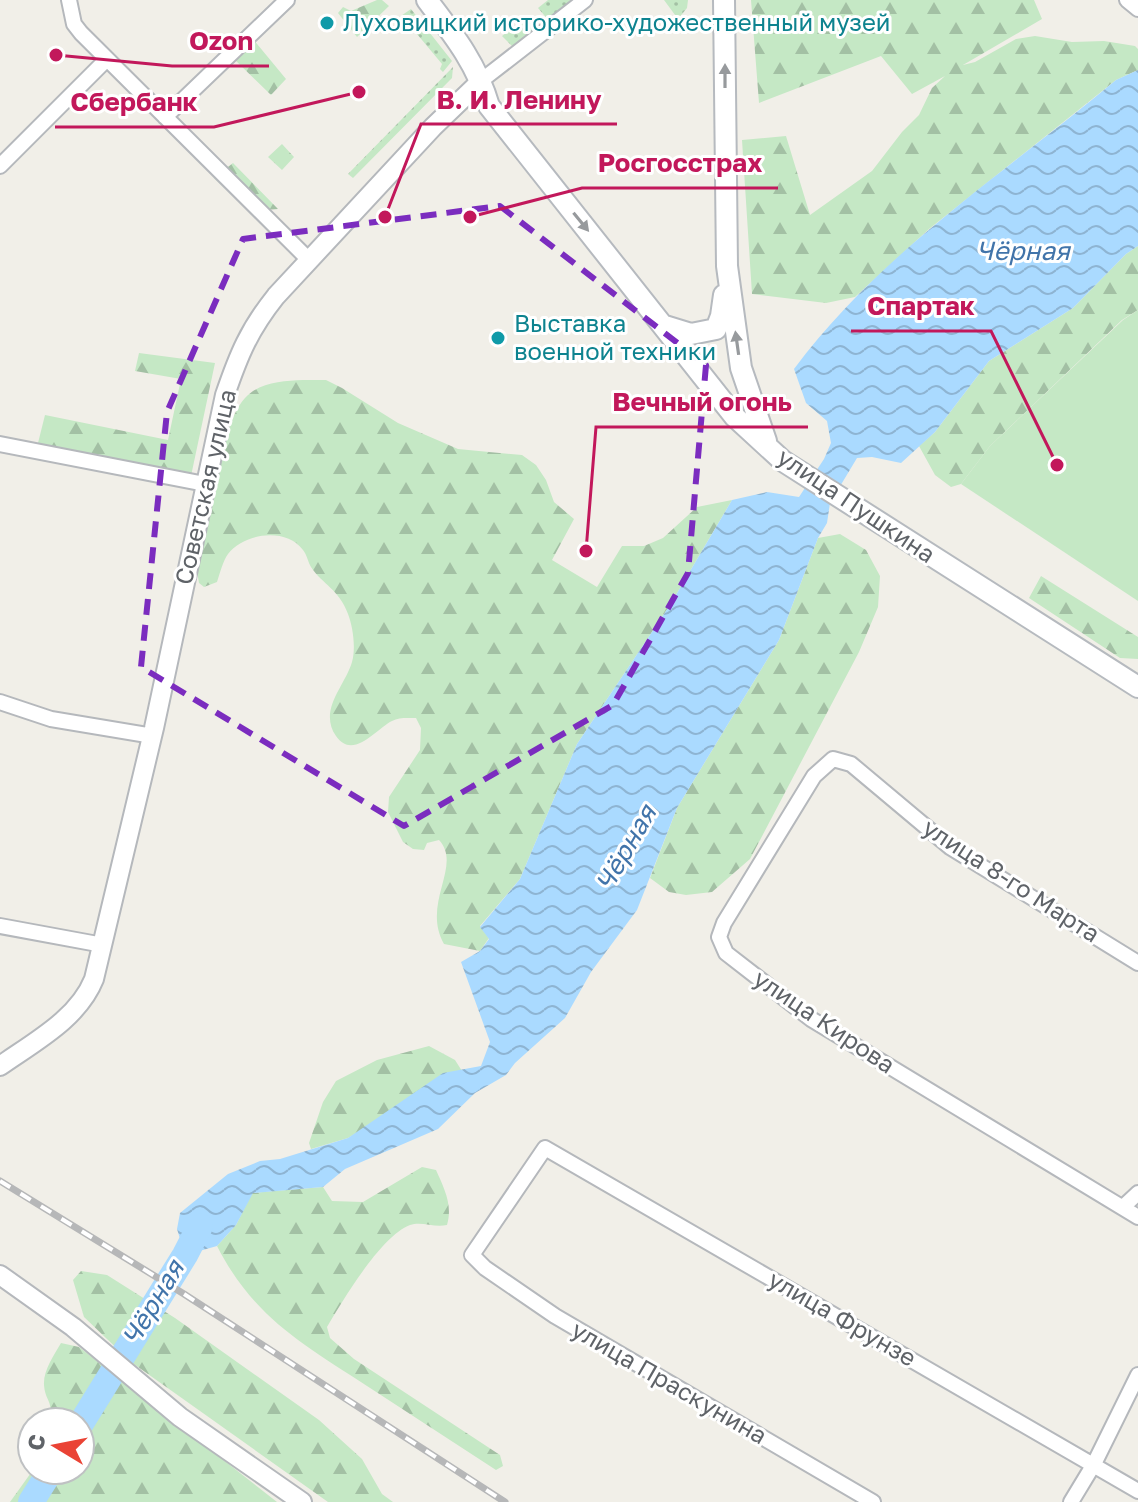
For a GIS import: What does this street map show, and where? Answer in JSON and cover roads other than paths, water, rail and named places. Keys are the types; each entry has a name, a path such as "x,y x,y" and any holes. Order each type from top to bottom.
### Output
{"main road":[{"name":"улица Пушкина","path":"427,0 466,50 482,80 489,106 735,417 783,461 1138,687"},
{"path":"724,0 727,266 741,368 767,445"},
{"path":"665,326 691,334 716,329 721,316 727,266"}],"street":[{"path":"69,0 74,24 309,260"},
{"path":"165,117 287,0"},
{"name":"Советская улица","path":"0,1066 82,1003 94,979 153,736 225,395 253,326 309,260 433,127 482,80 585,0"},
{"path":"1127,0 1138,9"},
{"path":"0,166 107,59"},
{"path":"0,444 205,484"},
{"path":"0,702 51,719 153,736"},
{"name":"улица Кирова","path":"851,764 833,759 814,776 724,923 719,937 726,953 811,1019 1138,1217"},
{"name":"улица 8-го Марта","path":"851,764 950,847 1138,963"},
{"path":"0,926 103,945"},
{"name":"улица Праскунина","path":"545,1148 472,1255 485,1268 555,1316 873,1502"},
{"name":"улица Фрунзе","path":"545,1148 1138,1491"},
{"path":"1123,1207 1138,1193"},
{"path":"0,1275 73,1327 180,1417 302,1502"},
{"path":"1071,1502 1094,1464 1138,1375"}],"water":[{"name":"Чёрная","path":"1138,70 1138,246 1126,254 1073,308 989,361 935,432 901,463 872,457 857,458 830,503 827,523 818,538 779,640 677,808 637,910 591,972 565,1018 506,1075 475,1093 438,1129 345,1169 323,1187 253,1193 236,1225 217,1246 185,1255 177,1229 180,1213 228,1174 260,1161 280,1159 348,1138 443,1073 481,1066 490,1042 461,962 480,951 489,939 480,927 520,879 577,744 670,605 732,500 767,492 799,497 824,459 831,443 827,421 806,403 794,369 828,327 905,251 1116,80"}],"waterway":[{"name":"Чёрная","path":"92,1406 200,1226"},
{"name":"Чёрная","path":"31,1502 41,1486"}],"railway":[{"path":"0,1181 184,1294 505,1502"}],"place":[{"name":"Луховицкий историко-художественный музей","path":"327,23"},
{"name":"Ozon","path":"56,55"},
{"name":"Сбербанк","path":"359,92"},
{"name":"В. И. Ленину","path":"385,217"},
{"name":"Росгосстрах","path":"470,217"},
{"name":"Выставка военной техники","path":"498,338"},
{"name":"Спартак","path":"1057,465"},
{"name":"Вечный огонь","path":"586,551"}]}
